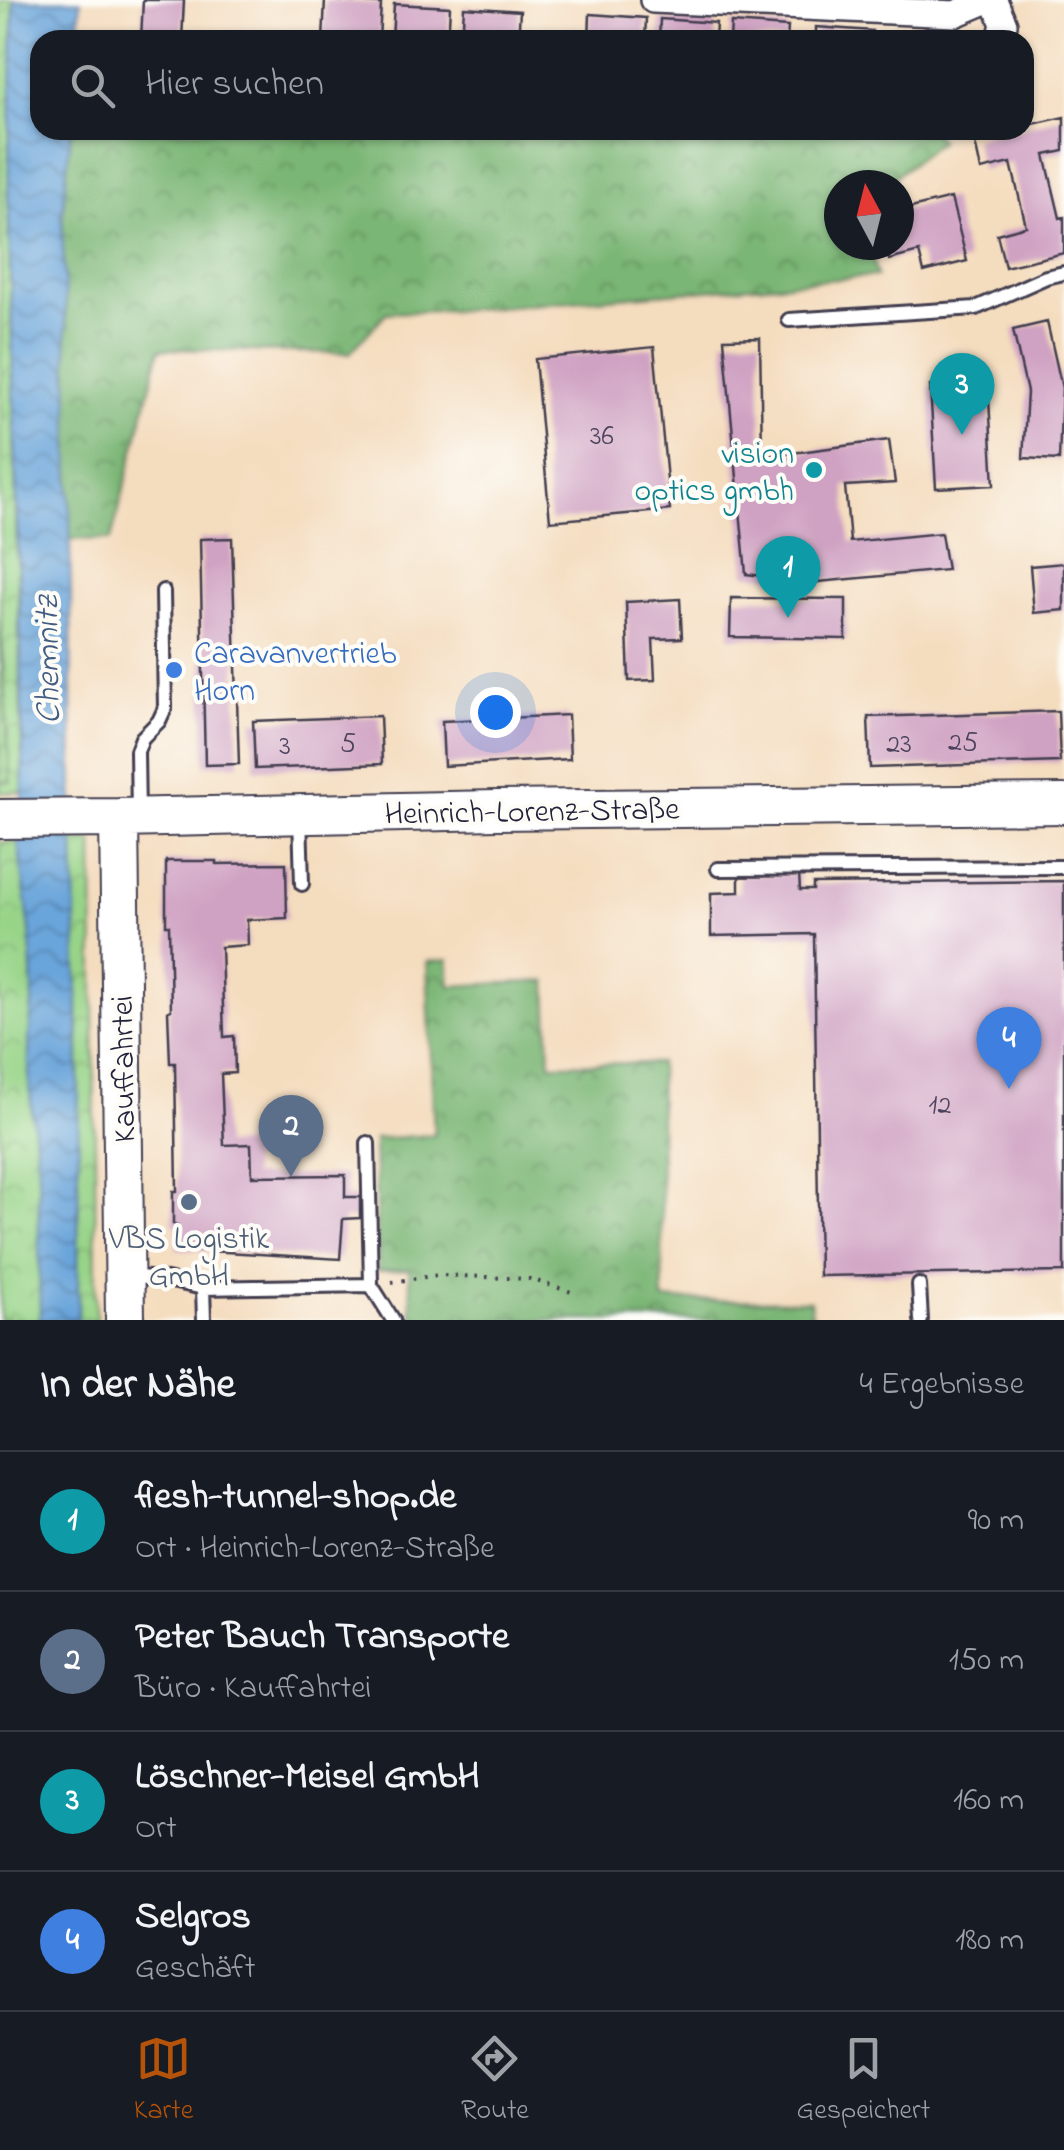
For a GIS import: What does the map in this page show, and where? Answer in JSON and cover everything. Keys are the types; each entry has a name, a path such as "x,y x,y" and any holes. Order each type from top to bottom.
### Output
{"street":[{"path":"653,0 955,14 991,0 1004,24 1002,30"},
{"name":"Heinrich-Lorenz-Straße","path":"6,819 1064,804"},
{"name":"Kauffahrtei","path":"126,1320 128,818"}],"lane":[{"path":"789,320 976,308 1064,273"},
{"path":"128,818 137,751 164,708 163,591"},
{"path":"300,814 302,884"},
{"path":"718,869 1064,867"},
{"path":"368,1142 371,1284 393,1320"},
{"path":"125,1276 203,1288 371,1284"},
{"path":"918,1285 921,1320"},
{"path":"203,1288 204,1320"}],"path":[{"path":"371,1284 439,1276 530,1278 575,1293"}],"green space":[{"path":"0,0 14,0 8,193 23,792 0,793 0,782 10,781 0,611"},
{"path":"69,140 940,141 903,170 824,170 824,260 873,260 877,276 386,313 350,353 160,349 111,540 70,539 62,217"},
{"path":"0,611 10,782 0,782"},
{"path":"93,841 96,1320 0,1320 0,842"},
{"path":"448,960 450,986 547,981 550,1064 659,1063 663,1300 810,1301 812,1320 412,1320 409,1269 378,1271 374,1139 434,1135 427,962"}],"water":[{"name":"Chemnitz","path":"14,0 81,0 79,30 30,30 30,140 70,140 62,217 69,403 79,1052 78,1320 40,1320 38,1169 29,1083 33,991 30,930 18,842 23,792 21,661 8,193"}],"building":[{"path":"143,0 184,0 182,30 142,30"},
{"path":"325,0 381,4 380,30 324,30"},
{"path":"394,4 450,7 449,30 393,30"},
{"path":"464,7 520,11 519,30 463,30"},
{"path":"590,14 646,18 645,30 589,30"},
{"path":"660,19 716,23 716,30 659,30"},
{"path":"731,23 788,27 788,30 731,30"},
{"path":"816,27 858,30 816,30"},
{"path":"1064,117 1064,151 1045,155 1060,218 1064,217 1064,253 1005,267 997,234 1026,226 1011,163 981,170 974,140 1034,140 1034,124"},
{"path":"951,198 967,261 924,272 919,252 914,253 914,207"},
{"path":"1047,322 1062,388 1059,460 1023,458 1027,392 1013,330"},
{"name":"vision optics gmbh","path":"760,338 762,457 889,440 895,483 845,486 850,542 941,533 947,570 818,582 746,574 724,339"},
{"path":"654,347 670,510 550,521 535,359"},
{"path":"988,382 994,485 936,488 930,386"},
{"path":"232,538 239,764 205,765 200,539"},
{"path":"1064,563 1064,610 1034,613 1030,566"},
{"path":"731,598 846,599 846,639 730,637"},
{"path":"680,599 682,638 653,639 655,680 629,681 626,602"},
{"path":"1058,711 1060,762 870,768 868,717"},
{"path":"568,715 570,759 444,766 442,721"},
{"path":"380,716 382,764 255,769 253,721"},
{"path":"166,861 286,863 287,918 247,920 248,945 221,947 224,1037 234,1036 235,1073 221,1074 224,1145 251,1144 252,1176 345,1175 345,1197 360,1197 360,1218 343,1219 340,1259 177,1249 177,1225 173,1224 173,1191 177,1191 175,1063 170,1063"},
{"path":"799,874 800,890 813,890 813,884 1064,881 1064,1272 819,1276 814,934 711,936 711,893 739,892 739,875"}],"place":[{"name":"Löschner-Meisel GmbH","path":"962,435"},
{"name":"vision optics gmbh","path":"814,470"},
{"name":"flesh-tunnel-shop.de","path":"788,618"},
{"name":"Caravanvertrieb Horn","path":"174,670"},
{"name":"Selgros","path":"1009,1089"},
{"name":"Peter Bauch Transporte","path":"291,1177"},
{"name":"VBS Logistik GmbH","path":"189,1202"}]}
